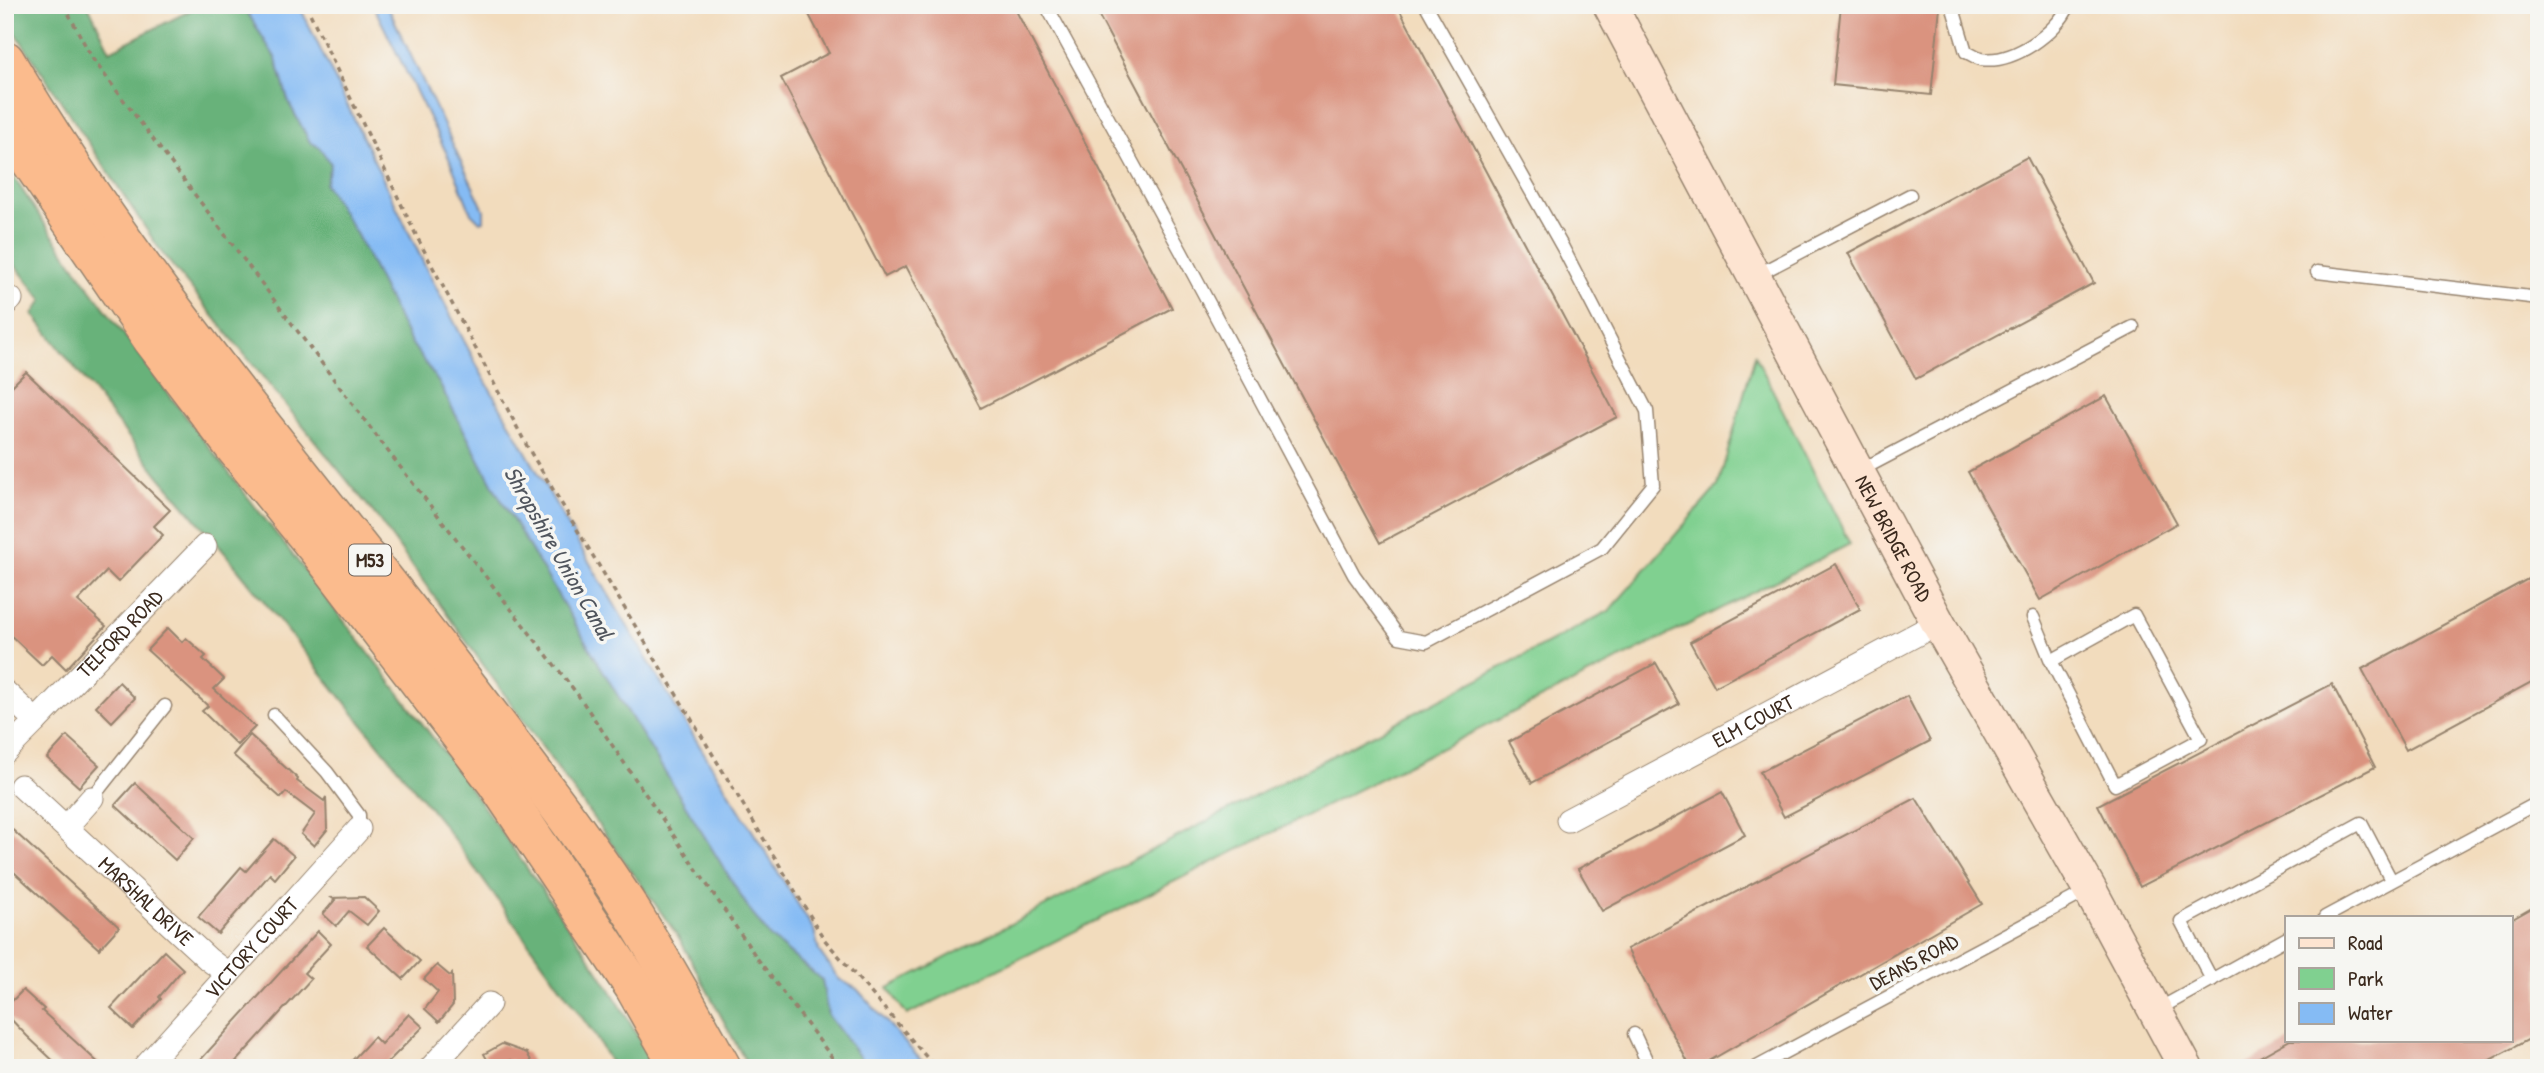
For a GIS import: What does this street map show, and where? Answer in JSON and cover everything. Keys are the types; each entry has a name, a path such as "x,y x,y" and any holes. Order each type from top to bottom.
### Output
{"highway":[{"name":"M53","path":"5,60 115,229 192,338 455,669 591,853 634,916 722,1068"},
{"name":"M53","path":"5,124 152,339 496,782 634,986 680,1068"}],"street":[{"name":"NEW BRIDGE ROAD","path":"1610,5 1938,623 2090,890 2186,1068"},
{"name":"TELFORD ROAD","path":"5,752 205,546"},
{"name":"ELM COURT","path":"1568,820 1938,623"},
{"path":"5,692 36,721"},
{"name":"MARSHAL DRIVE","path":"21,786 208,959 228,974"},
{"path":"66,827 92,798"},
{"name":"VICTORY COURT","path":"144,1068 359,828"},
{"path":"431,1068 489,1004"}],"lane":[{"path":"1046,5 1354,575 1399,636 1426,642 1602,548 1653,485 1647,411 1563,248 1426,5"},
{"path":"1952,5 1966,52 1979,59 1994,59 2025,49 2049,33 2068,5"},
{"path":"1755,276 1910,195"},
{"path":"2317,271 2539,298"},
{"path":"1858,471 2133,327"},
{"path":"2033,617 2051,661 2116,785 2201,740 2134,615 2051,661"},
{"path":"92,798 164,706"},
{"path":"274,715 327,772 359,815 359,828"},
{"path":"2327,916 2539,802"},
{"path":"2212,980 2181,921 2361,823 2391,880"},
{"name":"DEANS ROAD","path":"1755,1068 2090,890"},
{"path":"2155,1012 2285,939"},
{"path":"1634,1034 1650,1068"}],"path":[{"path":"64,5 92,58 387,450 578,695 757,958 840,1068"},
{"path":"306,5 417,237 528,449 824,939 936,1068"}],"green space":[{"path":"5,5 88,5 110,51 201,5 243,5 276,59 289,103 310,142 319,147 331,164 325,184 357,235 408,338 439,383 496,491 749,909 770,937 822,980 828,1015 868,1068 749,1068 678,936 377,517 162,253 5,17"},
{"path":"5,163 68,257 135,349 472,791 588,954 623,1010 654,1068 614,1068 594,1034 442,823 225,553 160,477 33,314 43,300 5,253"},
{"path":"1755,355 1850,544 907,1015 888,988 1609,611 1718,486"}],"water":[{"name":"Shropshire Union Canal","path":"243,5 299,5 427,270 481,373 678,711 814,930 819,951 839,979 857,989 928,1068 868,1068 828,1015 822,980 770,937 749,909 496,491 439,383 408,338 357,235 325,184 331,164 319,147 310,142 289,103 276,59"},
{"path":"373,5 387,5 484,210 484,221 480,222 471,213 448,156"}],"building":[{"path":"804,5 1013,5 1172,308 981,408 906,266 885,277 781,78 829,53"},
{"path":"1093,5 1397,5 1617,417 1380,543"},
{"path":"1841,5 1940,7 1931,95 1833,85"},
{"path":"2027,157 2094,283 1916,379 1848,253"},
{"path":"26,372 170,510 154,526 163,535 118,582 107,571 78,601 106,626 66,669 52,655 42,665 5,630 5,393"},
{"path":"2106,396 2177,523 2040,600 1968,472"},
{"path":"1836,564 1860,609 1715,687 1690,642"},
{"path":"2539,573 2539,678 2406,750 2362,669"},
{"path":"168,628 182,642 186,638 206,656 203,659 224,679 214,689 255,727 237,745 202,711 208,706 147,650"},
{"path":"1656,663 1679,704 1532,783 1509,742"},
{"path":"119,682 135,698 112,722 96,706"},
{"path":"2332,684 2375,767 2140,887 2098,805"},
{"path":"1907,696 1930,741 1784,817 1760,772"},
{"path":"250,735 298,779 297,781 324,801 326,797 327,830 314,846 301,834 315,814 286,792 281,798 233,755"},
{"path":"67,736 99,765 79,787 47,758"},
{"path":"135,783 194,838 175,860 115,805"},
{"path":"1722,792 1745,835 1602,911 1578,869"},
{"path":"1916,798 1982,904 1697,1068 1691,1068 1627,949"},
{"path":"5,823 119,927 99,949 5,864"},
{"path":"274,839 294,856 275,879 270,874 218,934 198,917 241,867 246,871"},
{"path":"364,897 379,911 367,925 349,911 336,926 323,914 335,900 332,898"},
{"path":"2539,904 2539,1034 2475,1068 2240,1068 2286,1042 2512,1042 2512,919"},
{"path":"384,928 420,961 403,979 367,946"},
{"path":"318,931 331,944 304,973 311,979 230,1068 193,1068"},
{"path":"164,951 183,969 159,997 161,999 133,1029 111,1008"},
{"path":"437,965 450,976 452,974 453,1005 439,1022 425,1009 438,992 424,979"},
{"path":"23,990 104,1068 61,1068 27,1036 5,1013 5,1008"},
{"path":"409,1014 423,1027 382,1068 345,1068 374,1037 381,1044"},
{"path":"502,1044 527,1053 535,1068 515,1068 511,1060 492,1068 484,1054"}]}
